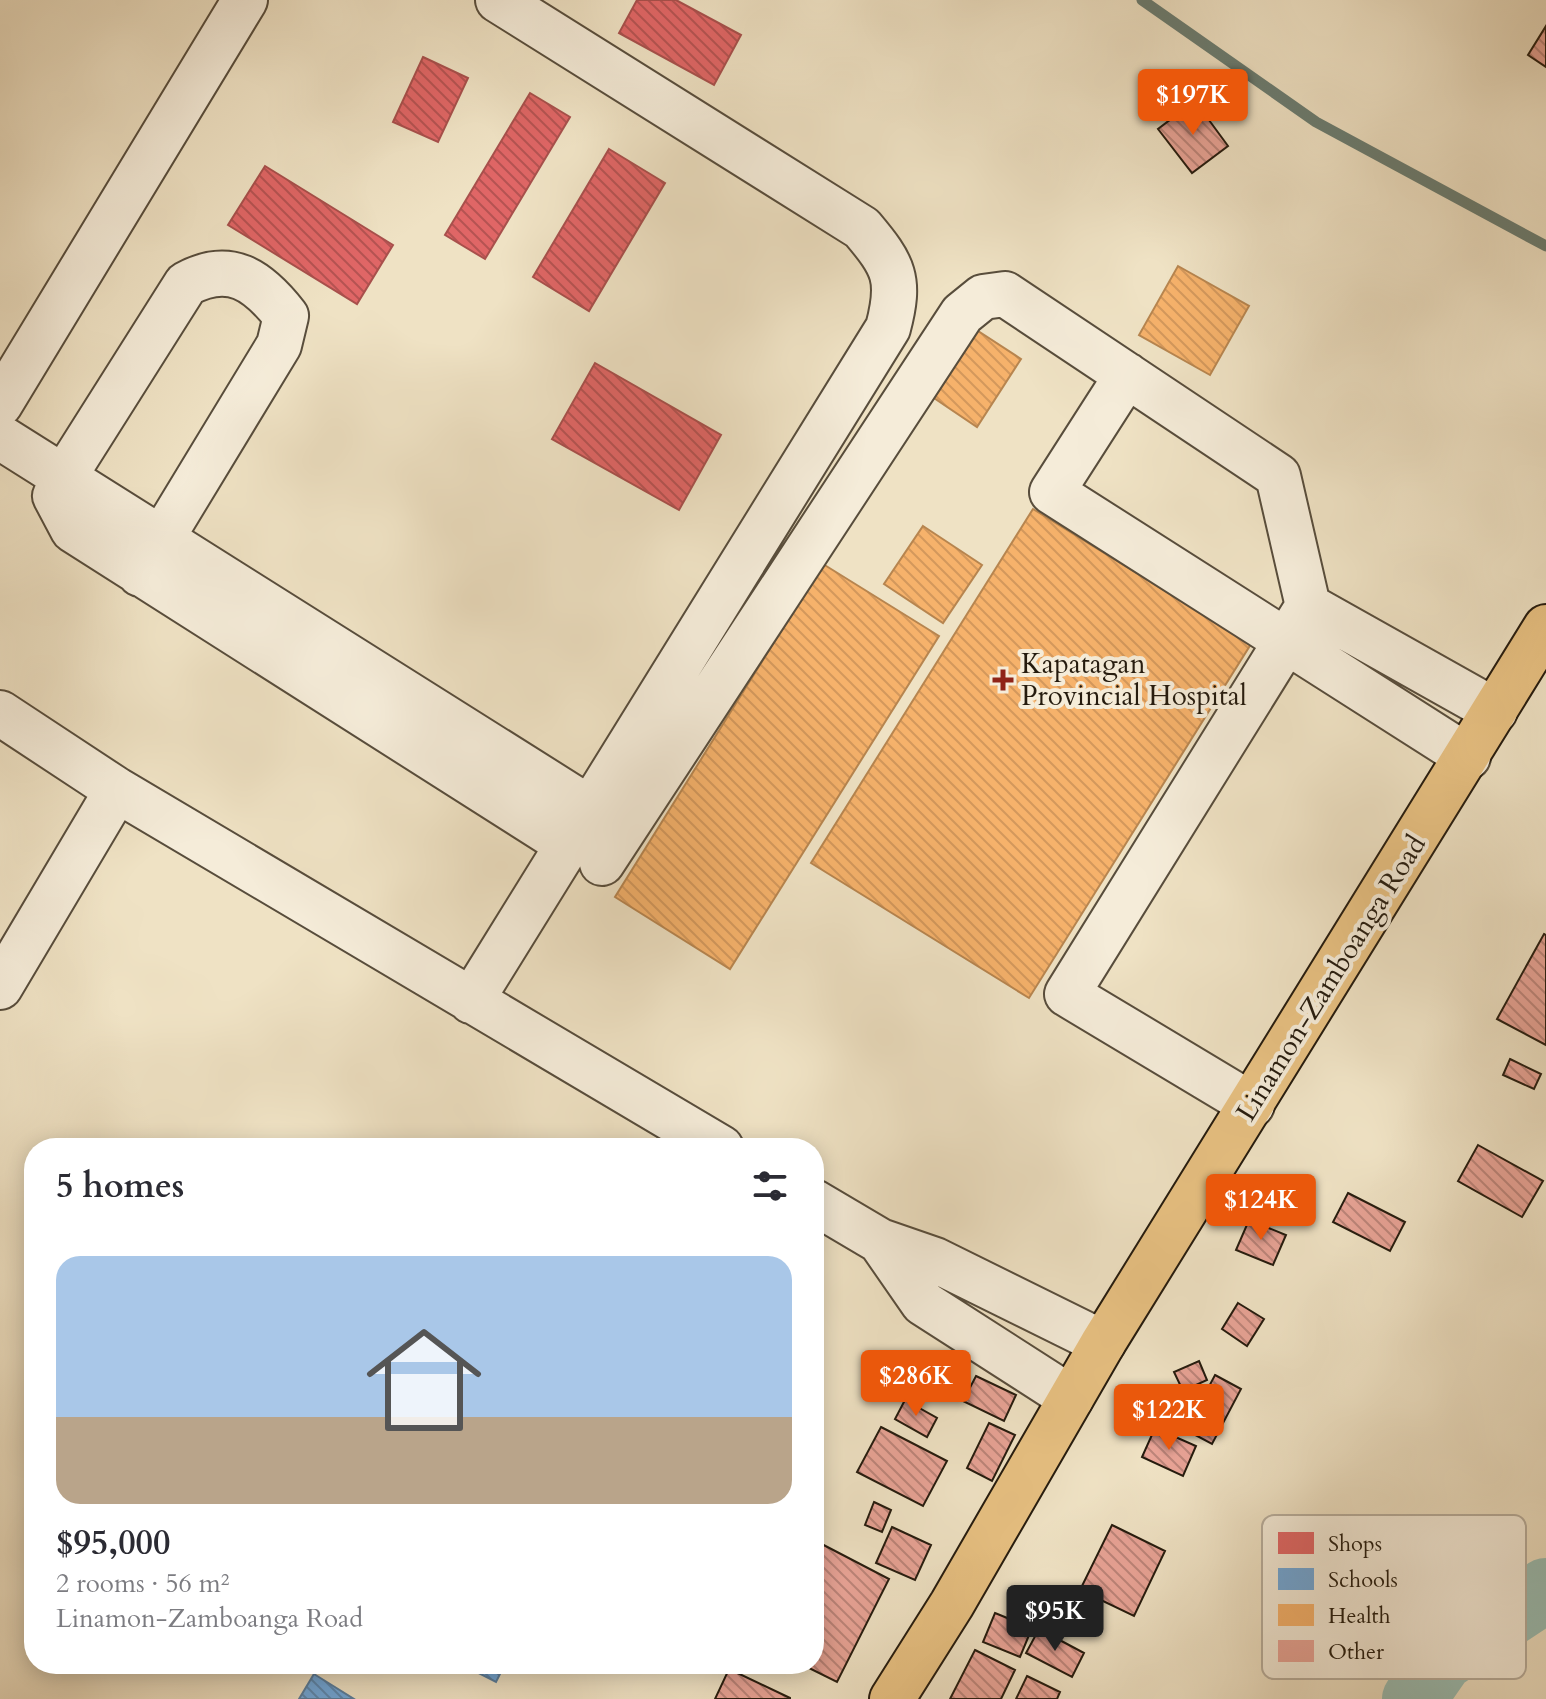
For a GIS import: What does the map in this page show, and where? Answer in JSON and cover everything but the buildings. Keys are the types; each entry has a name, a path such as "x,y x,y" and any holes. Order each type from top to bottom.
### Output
{"highway":[{"name":"Linamon-Zamboanga Road","path":"892,1699 952,1604 1103,1343 1546,627"}],"street":[{"path":"0,404 245,0"},
{"path":"498,0 862,228 888,259 898,292 888,328 589,808 585,854"},
{"path":"64,477 186,284 207,273 232,272 270,295 286,316 279,345 151,557"},
{"path":"471,1001 585,854 962,314 983,297 1005,294 1278,476 1297,624 1067,994 1252,1105"},
{"path":"1127,375 1052,492 1297,624 1495,711"},
{"path":"0,437 64,477 151,557 585,854"},
{"path":"151,557 589,808"},
{"path":"1297,624 1468,757"},
{"path":"0,713 117,790 704,1138"},
{"path":"0,987 117,790"},
{"path":"824,1208 880,1241 935,1260 1103,1343"},
{"path":"880,1241 923,1303 1071,1398"}],"waterway":[{"path":"1142,0 1316,122 1546,246"},
{"path":"1526,1603 1546,1590"},
{"path":"1414,1699 1428,1679"}],"place":[{"name":"Kapatagan Provincial Hospital","path":"1003,680"}]}
